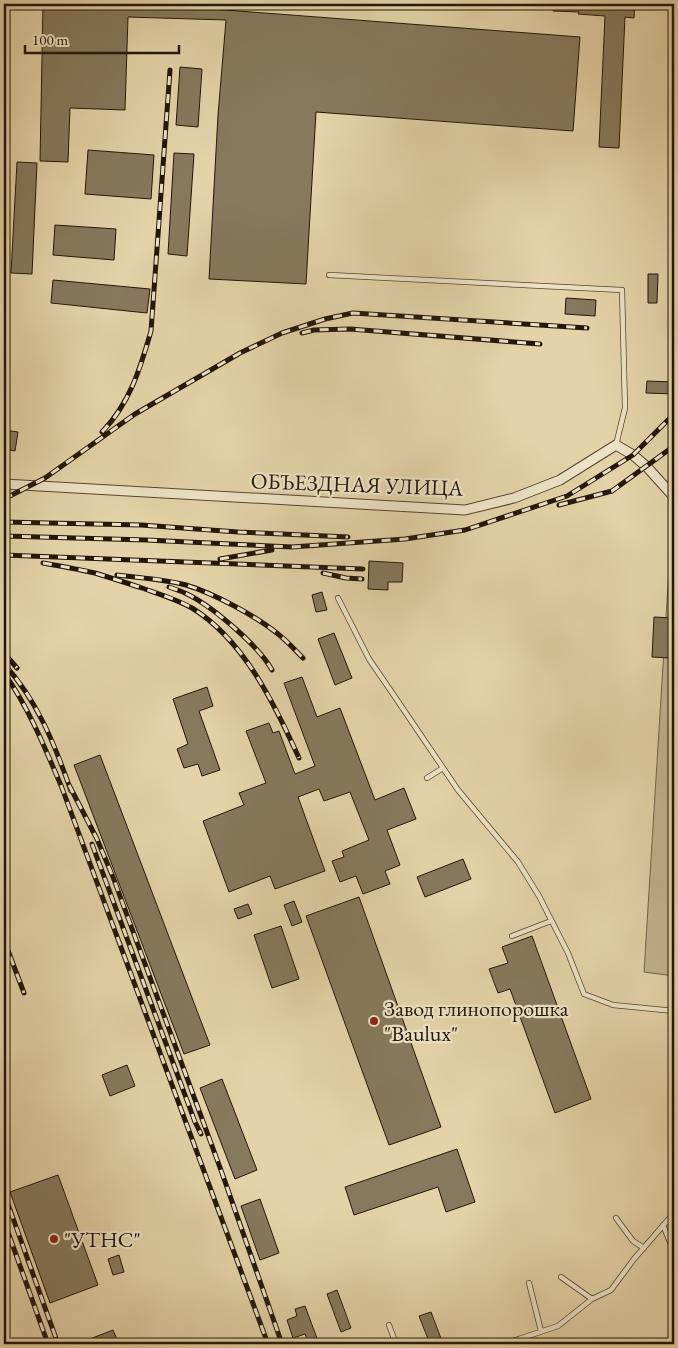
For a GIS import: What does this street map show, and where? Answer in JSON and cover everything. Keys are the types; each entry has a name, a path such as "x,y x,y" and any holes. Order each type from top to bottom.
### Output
{"street":[{"name":"ОБЪЕЗДНАЯ УЛИЦА","path":"4,484 465,510 514,498 560,480 616,444"},
{"path":"616,444 647,467 674,497"}],"lane":[{"path":"329,274 622,290 625,408 616,444"},
{"path":"338,598 369,659 443,768 458,790 518,862 552,921 568,953 584,994 613,1005 674,1011"},
{"path":"427,778 443,768"},
{"path":"512,936 552,921"},
{"path":"504,1344 558,1326 592,1299 611,1290 674,1213"},
{"path":"616,1218 633,1240 644,1248"},
{"path":"663,1226 674,1252"},
{"path":"561,1277 592,1299"},
{"path":"529,1283 541,1331"},
{"path":"388,1324 396,1344"}],"shaded area":[{"path":"670,553 674,553 674,976 644,972"}],"building":[{"path":"43,4 213,4 212,9 580,37 573,131 316,112 306,284 209,279 218,115 226,20 128,17 125,110 70,108 68,162 40,161"},
{"path":"553,4 635,4 634,18 625,17 619,148 599,147 605,16 553,11"},
{"path":"180,67 202,69 198,127 176,125"},
{"path":"88,150 154,155 151,199 85,194"},
{"path":"174,153 194,154 187,256 168,254"},
{"path":"17,162 37,163 32,274 11,273"},
{"path":"55,225 116,229 114,260 53,255"},
{"path":"648,274 658,274 657,303 648,303"},
{"path":"53,280 150,289 147,313 51,303"},
{"path":"566,298 596,300 595,316 565,314"},
{"path":"647,381 674,382 674,394 646,393"},
{"path":"4,430 18,432 15,451 4,449"},
{"path":"369,561 403,563 402,582 388,582 388,590 368,589"},
{"path":"322,592 327,610 316,612 312,595"},
{"path":"654,617 672,618 670,658 652,657"},
{"path":"334,633 352,678 335,685 318,639"},
{"path":"302,677 317,717 340,708 375,800 404,788 416,819 387,830 400,865 385,871 390,884 363,894 356,876 340,882 332,861 344,857 342,851 369,840 350,792 324,801 319,789 298,797 325,871 275,889 270,876 229,892 203,821 244,805 239,793 266,783 246,731 269,723 273,733 279,731 295,774 315,766 284,683"},
{"path":"207,687 213,706 199,711 220,770 202,776 198,764 184,768 177,749 188,744 173,699"},
{"path":"100,755 210,1045 184,1054 74,765"},
{"path":"463,859 471,879 425,897 417,877"},
{"name":"Завод глинопорошка \"Baulux\"","path":"359,897 441,1127 389,1145 306,916"},
{"path":"294,901 302,922 292,926 284,905"},
{"path":"248,904 252,914 238,919 234,909"},
{"path":"281,926 299,979 272,988 254,935"},
{"path":"532,936 591,1099 555,1113 510,989 498,993 489,969 508,963 502,947"},
{"path":"127,1065 135,1086 110,1096 102,1075"},
{"path":"222,1079 257,1170 235,1179 200,1088"},
{"path":"457,1149 475,1202 446,1212 438,1187 354,1215 345,1187"},
{"name":"\"УТНС\"","path":"58,1175 98,1285 50,1303 10,1192"},
{"path":"260,1199 279,1253 260,1260 241,1206"},
{"path":"119,1255 124,1272 113,1275 108,1259"},
{"path":"337,1290 351,1328 341,1332 327,1294"},
{"path":"305,1306 318,1341 309,1344 305,1334 293,1338 287,1320 297,1316 295,1309"},
{"path":"431,1312 442,1341 434,1344 430,1344 419,1316"},
{"path":"113,1330 119,1344 77,1344"}],"railway":[{"path":"102,432 120,409 133,385 151,331 170,70"},
{"path":"4,499 45,478 135,414 240,353 282,333 325,319 353,313 587,328"},
{"path":"302,333 314,330 350,329 540,344"},
{"path":"4,536 292,547 405,539 465,530 567,496 633,455 674,414"},
{"path":"559,505 612,491 674,446"},
{"path":"4,522 141,525 348,537"},
{"path":"220,559 272,550"},
{"path":"4,555 363,569"},
{"path":"43,563 95,573 161,595 192,608 211,621 227,637 256,675 299,758"},
{"path":"323,573 362,579"},
{"path":"117,575 186,585 221,599 269,627 303,658"},
{"path":"169,587 185,593 221,617 257,650 272,670"},
{"path":"4,653 17,668"},
{"path":"4,664 16,678 44,724 71,791"},
{"path":"4,673 29,714 62,788 268,1344"},
{"path":"69,785 97,839 113,877 222,1173 282,1344"},
{"path":"92,844 201,1134"},
{"path":"4,940 24,993"},
{"path":"4,1193 58,1344"},
{"path":"4,1221 48,1344"}],"place":[{"name":"Завод глинопорошка \"Baulux\"","path":"374,1021"},
{"name":"\"УТНС\"","path":"54,1239"}]}
